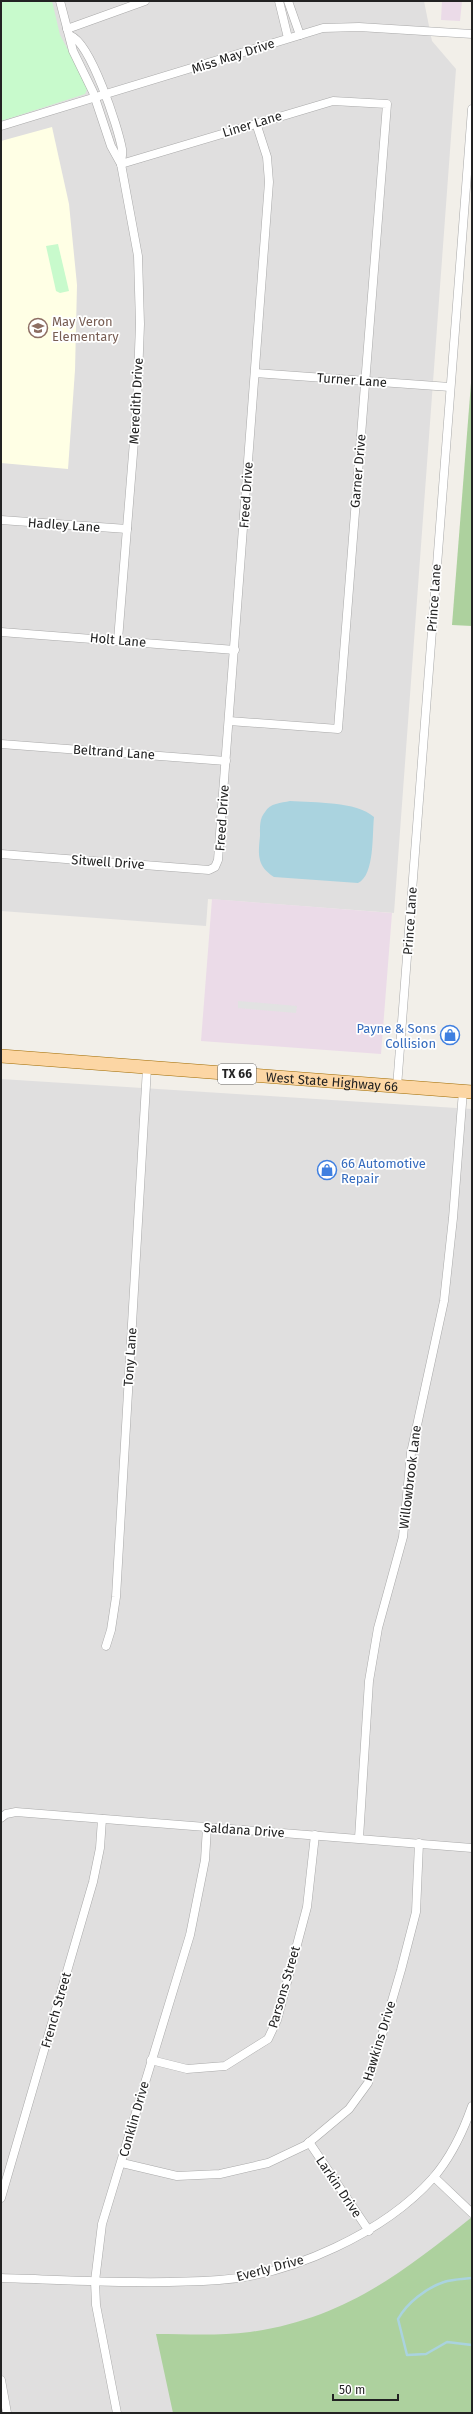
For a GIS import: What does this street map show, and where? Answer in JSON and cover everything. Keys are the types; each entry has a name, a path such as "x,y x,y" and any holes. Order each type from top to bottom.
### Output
{"main road":[{"name":"West State Highway 66","path":"1,1056 468,1092"}],"street":[{"name":"Meredith Drive","path":"60,1 73,51 96,98 110,146 120,164 138,256 140,324 128,529 118,640"},
{"path":"69,32 145,1"},
{"path":"279,1 288,38"},
{"path":"288,1 300,35"},
{"name":"Miss May Drive","path":"1,126 323,28 342,27 472,34"},
{"name":"Meredith Drive","path":"69,32 84,48 105,95 123,151 120,164"},
{"name":"Liner Lane","path":"120,164 256,123 333,102 387,104"},
{"name":"Garner Drive","path":"229,721 338,729 387,104"},
{"name":"Prince Lane","path":"397,1087 472,109"},
{"name":"Freed Drive","path":"215,867 218,860 235,650 269,182 267,157 256,123"},
{"name":"Turner Lane","path":"255,373 450,387"},
{"name":"Hadley Lane","path":"1,520 128,529"},
{"name":"Holt Lane","path":"1,632 235,650"},
{"name":"Beltrand Lane","path":"1,744 226,761"},
{"name":"Sitwell Drive","path":"1,854 209,870 215,867"},
{"name":"Tony Lane","path":"106,1646 112,1630 116,1597 147,1068"},
{"name":"Willowbrook Lane","path":"359,1838 369,1681 382,1616 403,1537 411,1453 444,1301 468,1092"},
{"name":"Saldana Drive","path":"1,1818 6,1814 16,1812 102,1820 359,1838 472,1848"},
{"name":"French Street","path":"1,2198 93,1882 100,1848 102,1820"},
{"name":"Conklin Drive","path":"117,2413 96,2305 95,2280 102,2224 122,2163 151,2060 190,1934 205,1860 207,1827"},
{"name":"Parsons Street","path":"151,2060 187,2069 225,2066 268,2040 277,2020 307,1907 315,1835"},
{"name":"Hawkins Drive","path":"122,2163 177,2176 220,2174 268,2163 309,2142 349,2109 368,2083 416,1912 419,1843"},
{"name":"Everly Drive","path":"1,2278 220,2280 251,2276 288,2265 336,2247 368,2232 406,2203 434,2177 462,2135 472,2106"},
{"name":"Larkin Drive","path":"309,2142 368,2232"},
{"path":"434,2177 472,2213"},
{"path":"1,2380 7,2413"}],"shaded area":[{"path":"1,1 424,1 432,41 456,69 394,913 208,899 206,926 1,911"},
{"path":"442,1 462,1 460,21 441,20"},
{"name":"May Veron Elementary","path":"52,127 69,204 77,285 75,370 68,469 1,463 1,141"},
{"path":"212,899 392,913 381,1054 201,1041"},
{"path":"238,1001 297,1006 296,1013 238,1008"},
{"path":"1,1079 472,1109 472,2413 1,2413"}],"green space":[{"path":"1,1 52,1 60,35 88,87 85,94 1,121"},
{"path":"58,244 69,291 60,293 56,291 46,246"},
{"path":"472,383 472,626 452,625"},
{"path":"472,2217 472,2413 173,2413 156,2334 215,2334 250,2332 283,2326 314,2317 369,2291 395,2275"}],"water":[{"path":"290,801 346,805 357,808 374,817 372,853 367,872 363,879 358,883 274,877 264,869 259,854 260,827 263,815 270,807"}],"waterway":[{"path":"472,2278 447,2281 430,2288 406,2307 398,2319 407,2355 426,2354 447,2342 472,2345"}],"place":[{"name":"May Veron Elementary","path":"38,328"},
{"name":"Payne & Sons Collision","path":"450,1035"},
{"name":"66 Automotive Repair","path":"327,1170"}]}
